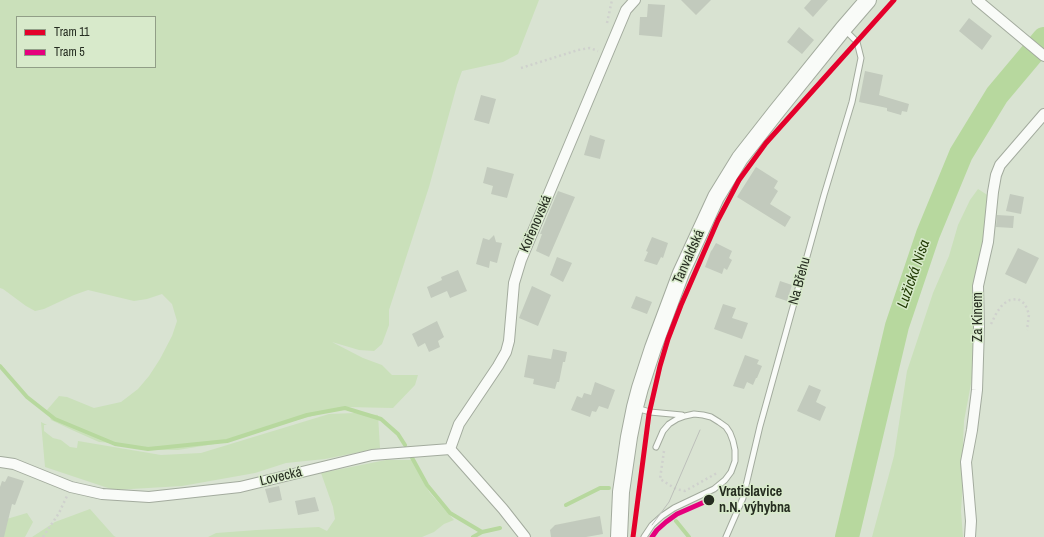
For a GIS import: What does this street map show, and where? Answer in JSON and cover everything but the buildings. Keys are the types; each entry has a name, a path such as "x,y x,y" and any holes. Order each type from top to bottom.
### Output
{"main road":[{"name":"Tanvaldská","path":"619,537 621,492 629,436 635,407 653,348 681,272 716,198 740,158 868,0"}],"street":[{"name":"Kořenovská","path":"450,449 459,424 506,352 510,341 514,284 521,260 626,10 635,0"},
{"path":"977,0 1044,56"},
{"name":"Za Kinem","path":"970,537 971,521 966,462 977,390 979,327 978,286 988,242 993,192 996,175 1000,165 1044,114"},
{"path":"450,449 503,509 525,537"},
{"name":"Lovecká","path":"0,462 14,464 72,487 102,494 150,497 240,487 372,456 450,449"}],"lane":[{"name":"Na Břehu","path":"726,537 743,498 760,426 820,210 852,102 861,58 857,42 844,29"},
{"path":"635,407 650,412 684,416"},
{"path":"644,537 652,525 662,516 674,508 714,489 725,480 731,472 735,461 735,450 730,433 720,422 703,415 694,414 684,416 669,424 662,431 656,447"}],"path":[{"path":"521,68 578,50 590,48 608,55"},
{"path":"991,325 997,312 1003,304 1010,300 1018,299 1025,304 1029,314 1027,330"},
{"path":"665,446 660,479 676,489 685,491 717,473 725,480"},
{"path":"43,537 72,487"}],"green space":[{"path":"0,0 539,0 518,54 503,62 462,71 429,187 389,310 389,325 382,344 374,351 359,350 332,342 363,358 382,365 392,375 418,375 415,385 393,408 346,407 279,425 227,442 178,450 153,450 99,442 51,420 47,410 59,396 67,397 94,408 121,402 138,389 160,359 172,336 177,321 172,304 162,294 147,299 134,301 88,290 44,309 35,311 0,288"},
{"path":"978,189 989,196 974,309 973,373 964,421 964,466 961,511 963,537 872,537 894,456 907,371 933,293 949,256 958,225 970,200"},
{"path":"355,413 378,415 380,448 325,459 286,463 255,473 182,486 114,490 45,467 41,422 47,425 44,425 44,431 53,438 61,440 70,447 77,448 78,441 161,455 201,453 329,414"},
{"path":"386,460 412,460 417,464 424,483 430,493 454,520 444,524 434,532 422,537 208,537 216,533 257,530 319,527 327,531 335,519 333,507 321,473"},
{"path":"90,509 116,537 32,537 55,522"},
{"path":"27,513 33,522 25,537 0,537 0,521"}],"waterway":[{"name":"Lužická Nisa","path":"847,537 897,326 928,234 961,154 997,95 1044,39"},
{"path":"0,366 27,397 55,419 115,444 148,449 227,441 307,415 345,408 381,419 398,434 405,445"},
{"path":"410,454 427,485 450,513 482,532"},
{"path":"566,505 600,488 609,488"},
{"path":"676,521 689,537"},
{"path":"473,537 482,532 500,528"}],"tram line":[{"name":"11","path":"633,537 649,414 660,366 668,339 681,305 718,220 739,180 766,143 894,0"},
{"path":"652,525 669,502 700,430"},
{"name":"5","path":"652,537 657,530 677,514 709,500"}],"place":[{"name":"Vratislavice n.N. výhybna","path":"709,500"}]}
